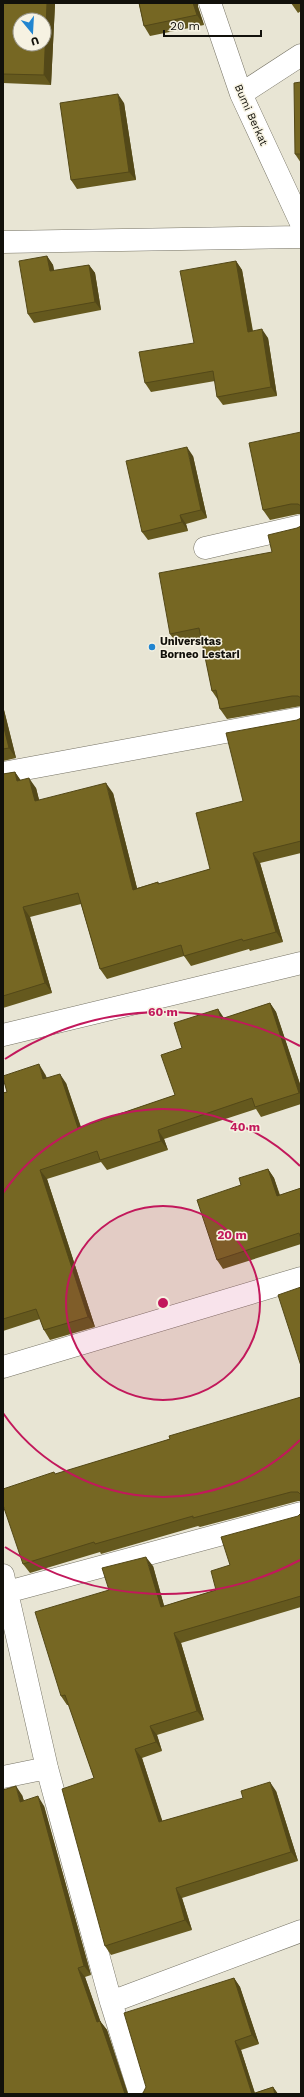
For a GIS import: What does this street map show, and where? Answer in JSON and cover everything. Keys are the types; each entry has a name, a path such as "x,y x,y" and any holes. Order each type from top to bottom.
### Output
{"street":[{"name":"Bumi Berkat","path":"210,3 240,94 301,223"},
{"path":"240,94 301,55"},
{"path":"3,242 301,237"},
{"path":"205,548 301,526"},
{"path":"3,773 301,718"},
{"path":"3,1035 300,968"},
{"path":"3,1367 301,1278"},
{"path":"140,2094 111,2002 47,1768 5,1584 301,1513"},
{"path":"3,1777 47,1768"},
{"path":"111,2002 301,1931"}],"building":[{"path":"3,3 47,3 47,12 12,12 12,52 45,52 44,75 3,74"},
{"path":"139,3 193,3 197,15 144,26"},
{"path":"301,82 301,154 295,154 294,83"},
{"path":"118,94 129,172 71,180 60,103"},
{"path":"47,256 50,271 89,265 95,302 28,314 19,261"},
{"path":"236,261 248,332 262,329 271,387 217,397 213,371 145,383 139,352 194,343 180,271"},
{"path":"301,432 301,506 298,504 291,504 263,510 249,443"},
{"path":"187,447 201,510 180,515 182,522 142,532 126,461"},
{"path":"301,526 301,698 298,696 292,696 220,709 216,690 212,691 199,628 170,634 159,573 272,552 268,535"},
{"path":"301,718 301,841 253,853 276,932 243,941 242,939 184,956 181,945 100,969 78,893 23,907 45,983 3,996 3,774 15,772 17,781 29,778 35,801 106,783 133,890 210,869 196,813 243,801 226,733"},
{"path":"3,724 9,748 3,749"},
{"path":"270,1003 299,1093 255,1107 252,1098 158,1130 161,1141 100,1160 97,1151 40,1170 88,1317 44,1330 36,1309 3,1319 3,1093 7,1092 3,1076 39,1064 43,1079 60,1074 78,1128 175,1095 161,1055 182,1048 174,1023 218,1009 221,1019"},
{"path":"268,1169 277,1196 301,1188 301,1239 299,1233 217,1260 197,1200 241,1185 239,1178"},
{"path":"301,1287 301,1366 278,1295"},
{"path":"301,1397 301,1495 298,1492 291,1492 193,1518 193,1516 95,1544 94,1542 23,1564 3,1505 3,1489 54,1472 55,1474 170,1439 169,1436"},
{"path":"301,1513 301,1596 174,1633 197,1711 150,1726 156,1742 135,1749 159,1822 243,1798 241,1791 270,1782 291,1852 176,1888 185,1920 105,1946 62,1789 94,1778 65,1695 61,1696 35,1612 109,1590 102,1568 146,1557 161,1607 216,1590 211,1571 230,1565 221,1537 298,1516"},
{"path":"16,1786 20,1802 38,1796 84,1966 78,1968 97,2022 100,2021 125,2094 3,2094 3,1790"},
{"path":"234,1978 252,2035 235,2041 252,2094 141,2094 146,2087 124,2013"},
{"path":"273,2087 275,2094 252,2094"}],"place":[{"name":"Universitas Borneo Lestari","path":"152,647"}]}
